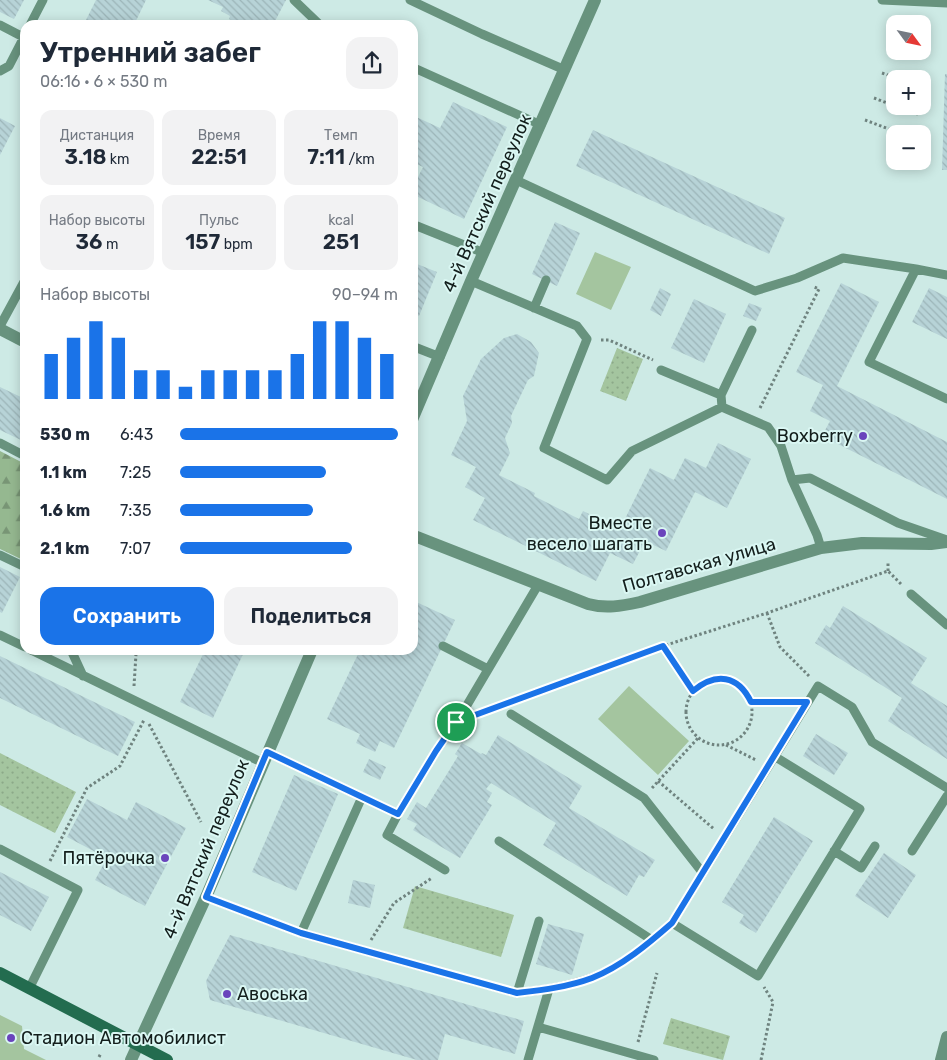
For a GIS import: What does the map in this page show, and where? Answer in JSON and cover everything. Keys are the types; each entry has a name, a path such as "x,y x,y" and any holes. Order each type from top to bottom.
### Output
{"main road":[{"path":"0,973 167,1060"}],"street":[{"name":"4-й Вятский переулок","path":"418,406 471,281 595,0"},
{"path":"0,328 20,339"},
{"name":"Полтавская улица","path":"418,537 602,608 640,602 821,548 862,543 931,544 947,541"},
{"name":"4-й Вятский переулок","path":"131,1060 206,897 310,655"},
{"path":"941,1060 947,1037"}],"lane":[{"path":"33,20 43,0"},
{"path":"294,0 315,20"},
{"path":"410,0 565,70"},
{"path":"882,0 947,3"},
{"path":"0,25 20,35"},
{"path":"0,71 9,66 20,46"},
{"path":"418,70 541,124"},
{"path":"516,180 755,291 797,278 843,258 947,275"},
{"path":"418,226 484,253"},
{"path":"916,269 869,362 947,399"},
{"path":"539,310 546,280"},
{"path":"471,281 577,326 587,339 544,448 607,480 632,450 722,406 768,426 781,446 792,480 821,548"},
{"path":"0,328 20,290"},
{"path":"722,406 721,395 752,330"},
{"path":"418,348 440,357"},
{"path":"661,370 721,395"},
{"path":"0,443 20,453"},
{"path":"792,480 810,478 898,523 947,541"},
{"path":"0,555 20,565"},
{"path":"446,870 387,836 398,814 538,585"},
{"path":"911,594 947,625"},
{"path":"0,635 20,645"},
{"path":"443,646 488,668"},
{"path":"40,655 133,700 265,758 362,796 398,814"},
{"path":"73,655 83,676"},
{"path":"206,897 301,933 517,993 549,989 592,978 626,959 672,923 818,686 852,707 872,742 947,788"},
{"path":"511,714 644,798 702,872"},
{"path":"672,923 758,976 860,809 774,756"},
{"path":"301,933 362,796"},
{"path":"912,851 947,796"},
{"path":"499,841 652,940"},
{"path":"834,851 861,868 875,846"},
{"path":"0,849 78,890 30,989"},
{"path":"517,993 539,921"},
{"path":"528,1060 549,989"},
{"path":"538,1027 654,1060"}],"path":[{"path":"882,73 886,74"},
{"path":"874,98 886,102"},
{"path":"865,120 886,128"},
{"path":"754,420 819,289 797,278"},
{"path":"587,339 609,340 655,361 661,370"},
{"path":"888,563 888,571 911,594"},
{"path":"508,704 663,646 767,613 888,571"},
{"path":"767,613 780,647 818,686"},
{"path":"663,646 693,691"},
{"path":"133,700 136,655"},
{"path":"721,678 740,686 747,693 751,702 752,713 745,732 736,740 726,744 714,744 703,741 688,724 686,712 688,701 693,691 707,681 721,678"},
{"path":"751,702 807,702"},
{"path":"456,722 499,707"},
{"path":"44,872 87,788 120,766 145,716 201,822"},
{"path":"644,798 699,737"},
{"path":"726,744 768,766"},
{"path":"658,781 724,838"},
{"path":"364,951 394,903 446,870"},
{"path":"634,1054 657,973"},
{"path":"758,976 773,1002 761,1060"},
{"path":"171,1029 174,1037"}],"green space":[{"path":"595,252 631,267 611,310 576,294"},
{"path":"617,348 643,359 626,401 600,391"},
{"path":"0,451 20,461 20,559 0,549"},
{"path":"629,686 689,741 658,775 598,719"},
{"path":"0,753 76,792 55,833 0,805"},
{"path":"415,886 514,915 501,957 403,928"},
{"name":"Стадион Автомобилист","path":"0,1015 22,1026 24,1049 46,1060 0,1060"},
{"path":"671,1018 730,1036 723,1060 663,1044"}],"building":[{"path":"0,0 24,0 14,19 0,12"},
{"path":"96,0 146,0 136,20 86,20"},
{"path":"208,0 286,0 276,20 231,20 229,19 230,16 221,11 223,7"},
{"path":"945,74 947,74 947,170 942,170"},
{"path":"453,102 507,127 464,219 418,197 418,177 423,167 418,165 418,118 440,128"},
{"path":"0,118 15,126 0,155"},
{"path":"593,130 785,218 769,254 576,166"},
{"path":"555,222 580,233 557,286 532,274"},
{"path":"418,264 437,272 418,316"},
{"path":"841,283 879,302 837,386 947,442 947,499 822,436 830,421 810,411 823,385 796,372"},
{"path":"660,288 671,294 661,316 650,310"},
{"path":"929,288 947,297 947,339 912,322"},
{"path":"694,299 726,314 704,363 671,348"},
{"path":"749,303 762,308 756,321 743,316"},
{"path":"517,334 531,342 539,353 534,376 528,380 511,416 512,423 505,438 510,453 499,475 535,493 534,496 579,519 583,511 620,529 650,468 674,480 685,458 706,468 718,443 751,459 727,508 695,492 666,551 645,541 633,564 610,553 596,581 473,520 485,498 465,487 476,467 451,455 467,421 463,396 481,359 504,338"},
{"path":"0,387 20,397 20,440 0,430"},
{"path":"0,567 20,577 2,613 0,612"},
{"path":"418,603 455,620 394,748 380,741 375,752 356,743 360,734 327,719 358,655 418,655"},
{"path":"843,606 927,658 911,683 947,706 947,759 888,721 902,698 815,643 826,625 830,628"},
{"path":"203,655 243,655 213,718 180,702"},
{"path":"0,656 135,722 118,756 0,698"},
{"path":"816,734 848,753 834,775 803,756"},
{"path":"498,735 582,786 569,808 655,860 644,877 639,875 627,896 543,845 556,823 491,783 486,789 492,793 487,802 492,805 460,858 413,830 417,824 407,819 417,802 426,808 458,756 455,754 462,743 486,755"},
{"path":"369,759 386,767 380,780 363,772"},
{"path":"294,775 338,794 296,891 252,872"},
{"path":"87,799 127,820 136,802 186,828 145,906 95,880 107,858 67,837"},
{"path":"774,817 813,841 756,933 739,923 744,915 722,902"},
{"path":"884,853 916,875 888,918 855,896"},
{"path":"0,872 49,897 31,931 0,915"},
{"path":"353,880 375,885 370,908 348,903"},
{"path":"548,924 584,934 572,975 536,964"},
{"path":"230,935 524,1021 515,1054 445,1034 438,1060 417,1060 210,1000 206,981"}],"place":[{"name":"Boxberry","path":"863,436"},
{"name":"Вместе весело шагать","path":"662,533"},
{"name":"Пятёрочка","path":"165,858"},
{"name":"Авоська","path":"227,994"},
{"name":"Стадион Автомобилист","path":"11,1038"}],"route":[{"path":"663,646 693,691 711,679 721,678 740,686 747,693 751,702 807,702 672,923 626,959 592,978 549,989 517,993 301,933 206,897 267,752 398,814 456,722 663,646"}]}
